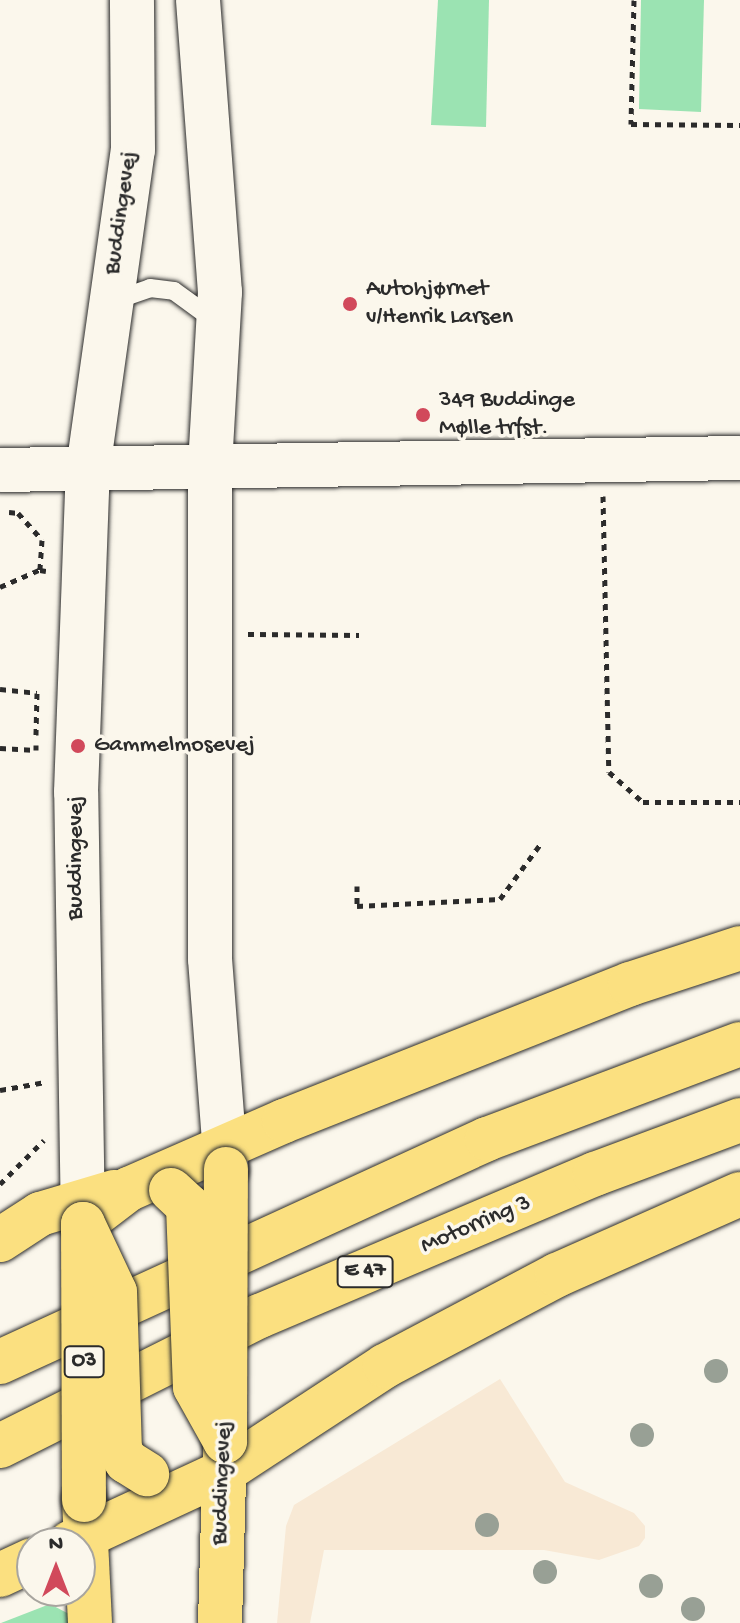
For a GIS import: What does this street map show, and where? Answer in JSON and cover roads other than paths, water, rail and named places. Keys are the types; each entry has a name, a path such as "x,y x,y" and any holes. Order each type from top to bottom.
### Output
{"main road":[{"path":"0,1240 40,1214 82,1210 150,1190 630,984 740,948"},
{"path":"0,1362 487,1139 740,1044"},
{"name":"Motorring 3","path":"0,1446 260,1316 595,1174 740,1120"},
{"name":"Buddingevej","path":"220,1623 226,1158"},
{"path":"150,1190 188,1206 195,1387 224,1457"},
{"path":"80,1526 224,1457 385,1366 557,1275 740,1194"},
{"path":"82,1210 115,1292 120,1450 126,1461 147,1474 224,1457"},
{"name":"Buddingevej","path":"82,1210 80,1526 90,1623"}],"street":[{"name":"Buddingevej","path":"82,1210 76,792 88,469 108,310 133,150 132,0"},
{"name":"Buddingevej","path":"198,0 220,292 210,466 210,959 226,1158"},
{"path":"0,470 740,458"}],"lane":[{"path":"108,310 132,291 174,291 207,315 217,344"}],"place":[{"name":"Autohjørnet v/Henrik Larsen","path":"350,304"},
{"name":"349 Buddinge Mølle trfst.","path":"423,415"},
{"name":"Gammelmosevej","path":"78,746"}]}
